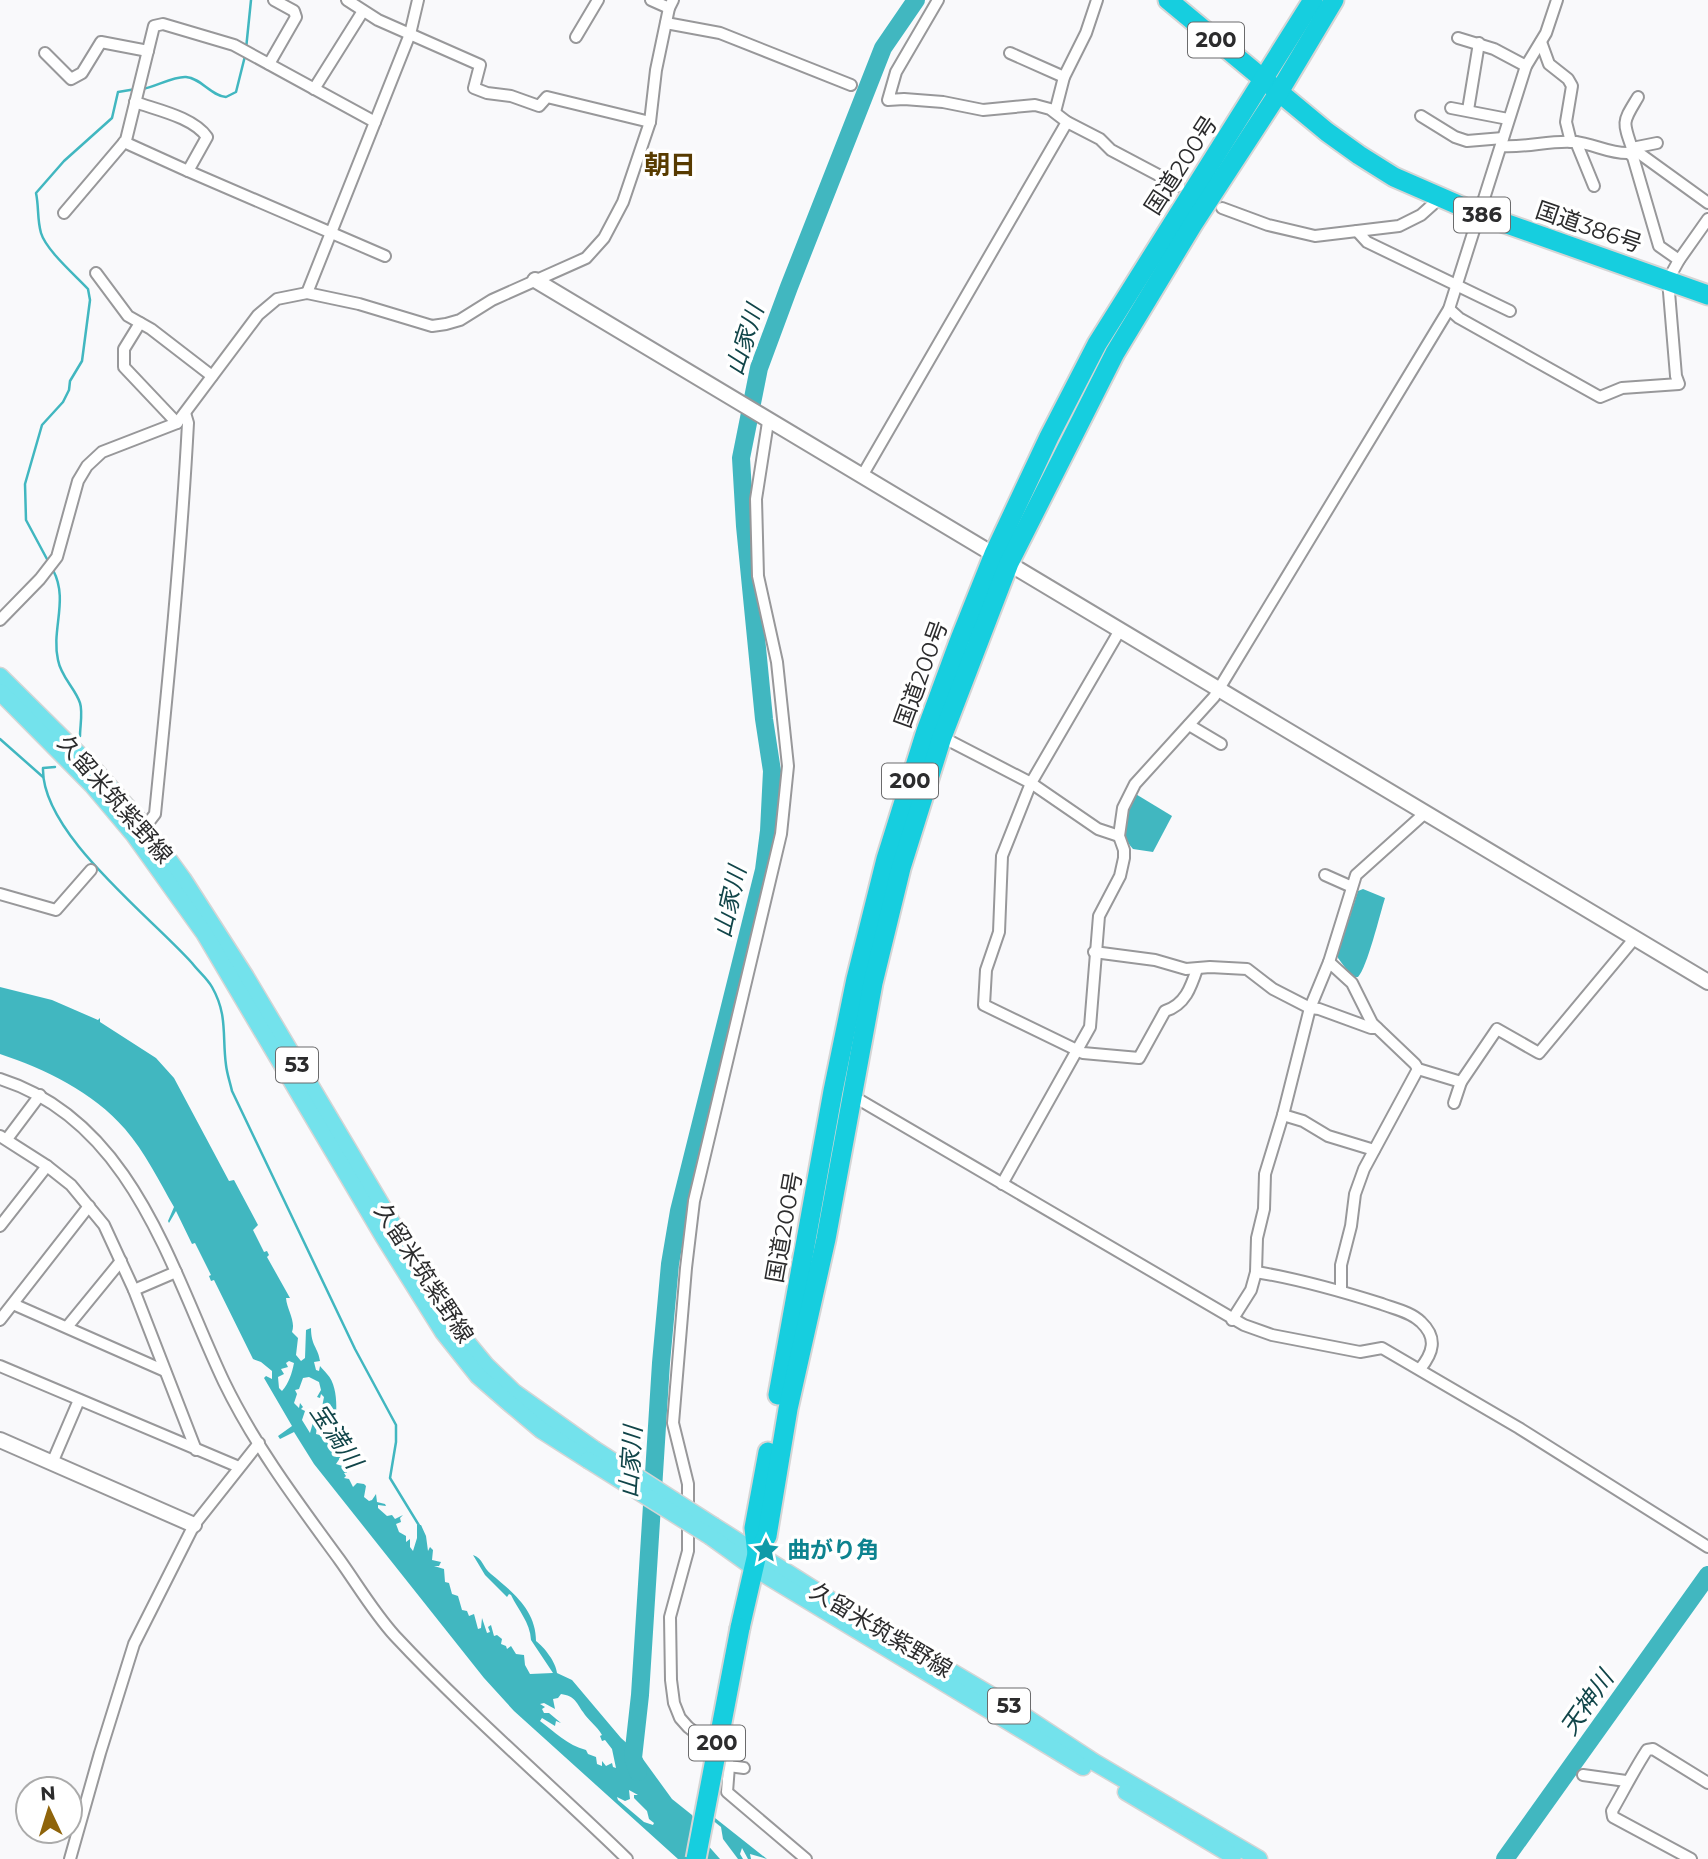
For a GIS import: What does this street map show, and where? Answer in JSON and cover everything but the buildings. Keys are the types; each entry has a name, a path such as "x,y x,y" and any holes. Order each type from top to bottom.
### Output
{"highway":[{"name":"200","path":"1168,0 1272,85 1313,0"},
{"name":"国道200号","path":"756,1561 754,1528 833,1091 856,979 886,859 926,731 1001,559 1049,437 1097,344 1272,85 1334,0"},
{"name":"国道386号","path":"1272,85 1359,155 1394,177 1479,214 1708,295"},
{"name":"国道200号","path":"696,1859 740,1628 756,1561 767,1536 788,1409 826,1239 873,983 898,880 1001,559"}],"main road":[{"name":"久留米筑紫野線","path":"0,676 96,771 145,827 183,879 246,977 453,1325 486,1365 514,1392 591,1454 756,1561 1239,1859"},
{"name":"久留米筑紫野線","path":"0,692 92,785 134,835 197,922 443,1332 478,1376 509,1404 541,1430 591,1454"},
{"name":"久留米筑紫野線","path":"756,1561 1006,1704 1094,1762 1259,1859"}],"street":[{"path":"269,64 296,17 294,11 274,0"},
{"path":"307,293 410,34 418,0"},
{"path":"576,37 598,0"},
{"path":"0,620 40,579 57,557 78,481 87,466 102,452 177,423 258,315 277,299 307,293 359,304 432,326 460,320 492,300 586,258 604,238 623,202 650,122 656,70 671,4 651,0"},
{"path":"938,0 896,72 888,100 943,102 984,110 1035,105 1055,111 1067,122 1100,139 1111,150 1179,186"},
{"path":"1055,111 1063,77 1086,33 1097,0"},
{"path":"1002,1184 1090,1027 1099,916 1119,876 1124,858 1119,836 1123,808 1135,784 1218,689 1448,309 1526,66 1541,42 1557,0"},
{"path":"347,1 378,20 480,65 474,88 487,93 511,96 539,106 547,97 650,122"},
{"path":"314,89 363,11"},
{"path":"666,23 720,33 851,85"},
{"path":"64,213 124,142 154,26 163,24 234,45 375,122"},
{"path":"1458,38 1494,49 1526,66"},
{"path":"44,53 71,79 82,73 101,42 148,51"},
{"path":"1541,42 1549,64 1568,79 1572,86 1566,122 1594,186"},
{"path":"1468,110 1479,43"},
{"path":"1010,53 1063,77"},
{"path":"1638,97 1625,119 1624,126 1630,150 1659,246 1679,260"},
{"path":"135,102 184,120 204,132 207,137 188,171"},
{"path":"1451,108 1508,119"},
{"path":"1422,116 1455,137 1467,141 1526,146 1574,142 1617,153 1657,143"},
{"path":"862,476 1067,122"},
{"path":"124,142 385,256"},
{"path":"1630,150 1708,203"},
{"path":"1222,208 1296,233 1315,236 1399,226 1421,215 1440,198"},
{"path":"1448,309 1459,318 1600,397 1622,388 1679,384 1676,376 1668,280 1708,219"},
{"path":"1357,232 1367,242 1510,311"},
{"path":"96,273 128,316 212,376"},
{"path":"535,281 1708,982"},
{"path":"140,323 124,349 124,367 177,423"},
{"path":"145,827 155,814 173,644 183,524 188,423 185,413"},
{"path":"768,422 756,499 758,576 777,662 788,766 781,834 694,1202 673,1423 688,1484 688,1551 670,1617 671,1680 674,1703 680,1718 727,1758 727,1792 806,1859"},
{"path":"1120,630 1031,783 1002,856 999,932 986,970 984,1005 1078,1051 1139,1058 1165,1011 1174,1008 1189,992 1197,969"},
{"path":"1189,724 1221,744"},
{"path":"942,737 1031,783 1098,829 1119,836"},
{"path":"1233,1320 1251,1290 1256,1272 1256,1238 1264,1209 1265,1174 1310,1008 1329,962 1356,875 1425,813"},
{"path":"0,894 56,910 91,870"},
{"path":"1325,875 1352,887"},
{"path":"1454,1102 1461,1082 1497,1029 1539,1053 1634,939"},
{"path":"1094,952 1156,960 1186,969 1247,969 1273,989 1310,1008 1377,1028"},
{"path":"1329,962 1352,983 1377,1028 1415,1063 1418,1069 1461,1082"},
{"path":"1341,1291 1341,1265 1351,1226 1355,1194 1364,1169 1418,1069"},
{"path":"0,1079 40,1096 83,1127 111,1156 146,1212 176,1272 225,1384 276,1473 393,1634 627,1859"},
{"path":"851,1095 1233,1320 1272,1335 1360,1352 1382,1348 1708,1548"},
{"path":"40,1096 4,1137 71,1185 104,1225 134,1290 196,1450"},
{"path":"1283,1115 1303,1121 1328,1136 1374,1150"},
{"path":"0,1226 47,1166"},
{"path":"0,1320 89,1206"},
{"path":"67,1327 121,1261"},
{"path":"134,1290 176,1272"},
{"path":"1256,1272 1341,1291 1412,1314 1423,1323 1433,1348 1430,1357 1420,1369"},
{"path":"13,1304 165,1371"},
{"path":"0,1366 239,1467"},
{"path":"52,1463 79,1401"},
{"path":"0,1440 194,1525"},
{"path":"69,1859 134,1644 194,1525 259,1443"},
{"path":"1691,1859 1613,1817 1612,1811 1626,1788 1626,1781 1647,1750 1653,1749 1708,1783"},
{"path":"729,1766 744,1768"},
{"path":"1583,1776 1626,1781"}],"water":[{"path":"1134,793 1172,816 1153,852 1133,849 1128,843 1124,822"},
{"path":"1363,889 1385,898 1362,972 1358,977 1352,977 1338,958 1338,953 1358,891"},
{"path":"0,987 52,1000 98,1020 100,1018 100,1022 156,1058 174,1078 229,1181 234,1180 258,1225 253,1230 264,1252 267,1251 267,1257 290,1298 286,1298 293,1324 292,1332 298,1338 296,1355 301,1361 305,1358 306,1330 311,1328 320,1361 314,1362 316,1370 319,1371 320,1366 330,1378 336,1398 336,1414 321,1418 344,1435 335,1435 332,1438 347,1444 343,1447 332,1441 328,1443 335,1446 333,1452 348,1453 349,1458 340,1458 336,1464 355,1470 347,1470 344,1478 349,1479 353,1487 357,1483 364,1484 364,1497 369,1501 376,1494 377,1502 386,1506 378,1505 378,1508 387,1516 392,1515 395,1519 403,1515 401,1522 396,1524 399,1532 406,1536 406,1542 410,1539 413,1551 417,1525 421,1525 428,1551 430,1547 433,1550 432,1560 441,1562 439,1566 434,1566 444,1569 445,1582 449,1583 452,1594 458,1596 462,1610 467,1611 469,1616 474,1614 478,1629 481,1628 482,1618 487,1633 490,1632 488,1627 491,1625 494,1636 502,1639 501,1644 507,1649 511,1646 516,1654 524,1655 530,1674 553,1673 531,1640 526,1622 511,1595 507,1597 485,1575 473,1555 479,1558 488,1572 522,1603 532,1621 536,1641 549,1655 557,1673 572,1680 621,1738 640,1755 672,1799 692,1815 705,1842 720,1859 678,1859 514,1711 484,1678 314,1464 294,1432 280,1439 278,1436 292,1426 264,1378 266,1376 272,1379 272,1371 253,1359 176,1211 169,1223 174,1207 132,1138 112,1116 83,1093 34,1067 0,1054","holes":["286,1363 294,1363 290,1378 282,1391 278,1377 284,1374 281,1369 288,1367","309,1377 319,1382 321,1390 317,1397 320,1398 321,1394 324,1397 321,1412 317,1410 317,1415 313,1411 310,1433 302,1420 305,1411 301,1409 303,1407 300,1403 299,1408 294,1403 297,1394 295,1390 299,1389 303,1378","318,1420 333,1428 332,1432 326,1430 327,1437 316,1434","561,1694 575,1700 602,1735 602,1741 605,1740 612,1749 616,1768 612,1763 606,1766 602,1761 602,1766 597,1764 596,1757 567,1742 540,1721 542,1718 555,1726 556,1721 561,1723 549,1713 544,1713 542,1709 545,1707 540,1704 544,1703 555,1709 553,1699","629,1790 638,1795 634,1795 634,1798 647,1811 653,1825 644,1822 617,1797 625,1801 630,1799"]},
{"path":"710,1814 767,1859 750,1854 751,1859 748,1859 742,1848 740,1854 743,1859 738,1859 723,1839 721,1827 711,1819"}],"waterway":[{"path":"246,49 251,0"},
{"name":"山家川","path":"638,1772 633,1758 640,1695 661,1363 670,1264 679,1211 764,870 769,831 772,771 764,719 741,458 759,368 789,287 883,48 916,0"},
{"path":"142,89 186,77 226,97 236,92 245,56"},
{"path":"48,561 26,520 25,484 42,425 63,402 70,381 82,361 90,300 88,289 44,240 36,193 64,161 112,118 118,92 136,89"},
{"path":"53,570 60,592 56,648 62,672 80,703 80,736"},
{"path":"0,739 43,777"},
{"path":"55,767 43,768 47,793 78,846 192,963 217,997 232,1091 355,1349 396,1425 390,1478 420,1527"},
{"name":"天神川","path":"1505,1859 1708,1575"}],"place":[{"name":"曲がり角","path":"766,1550"}],"district":[{"name":"朝日","path":"670,165"}],"water label":[{"name":"宝満川","path":"336,1436"}]}
